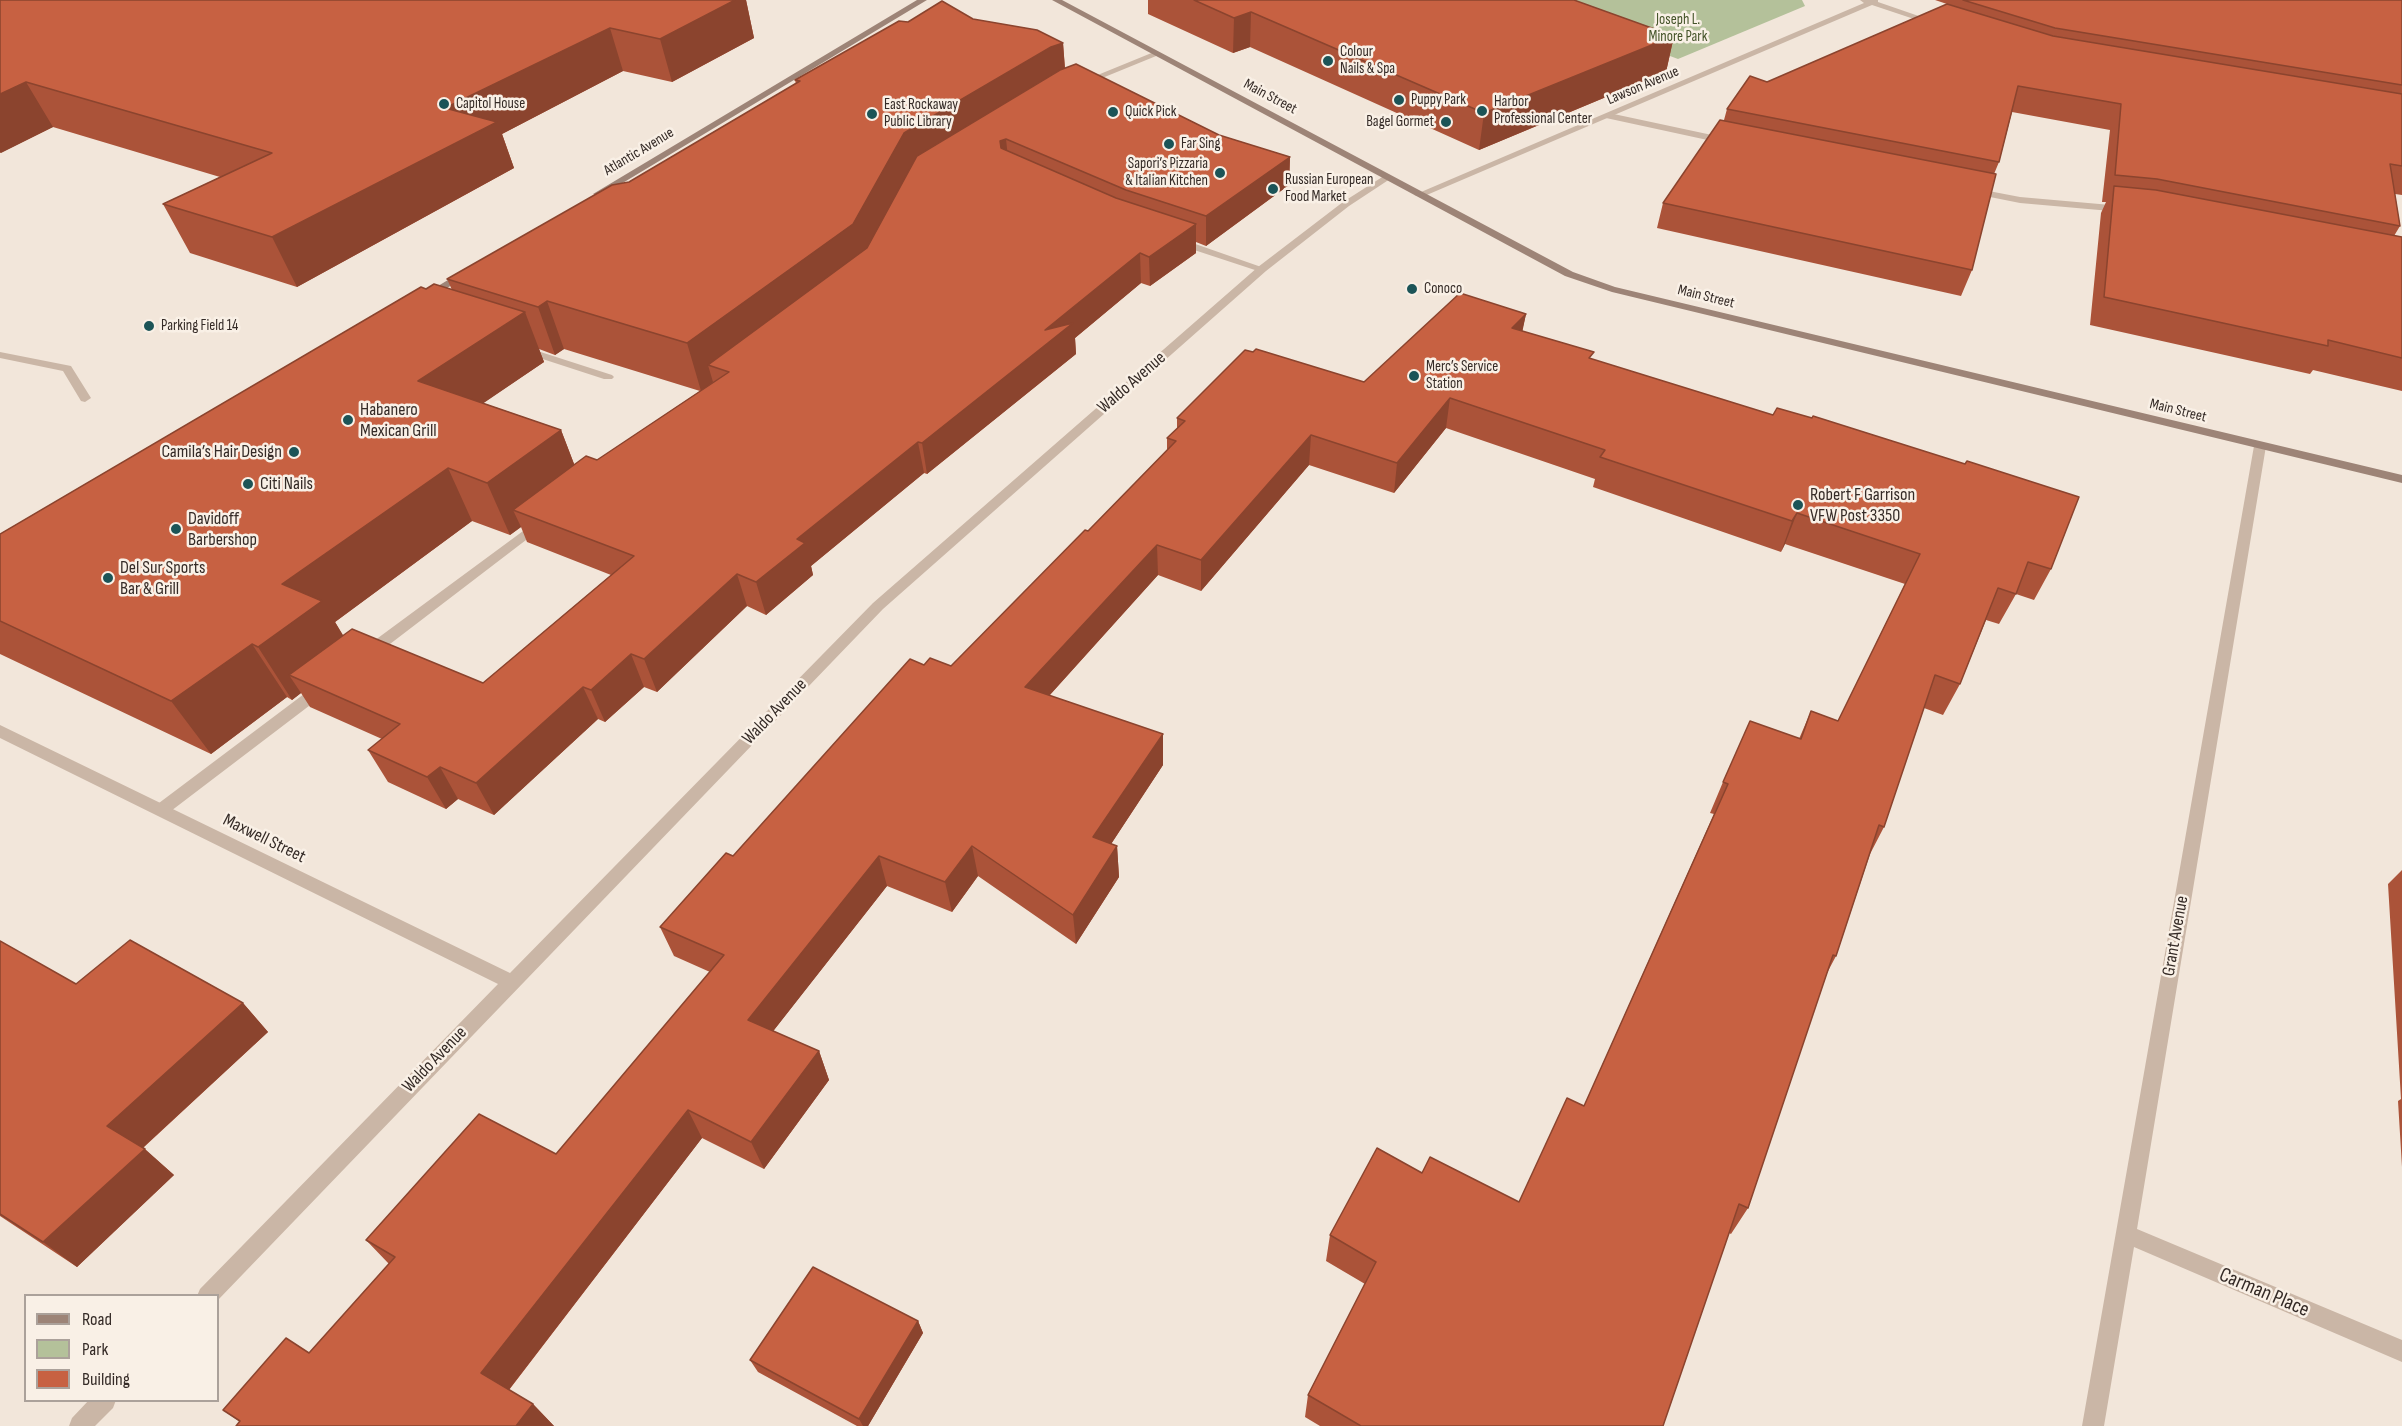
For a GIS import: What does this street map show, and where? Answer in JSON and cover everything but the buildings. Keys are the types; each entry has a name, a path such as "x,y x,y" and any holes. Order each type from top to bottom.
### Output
{"main road":[{"name":"Atlantic Avenue","path":"585,202 923,0"},
{"name":"Main Street","path":"1056,0 1569,274 1612,290 2402,479"},
{"path":"412,304 473,268"}],"street":[{"path":"1871,1 1939,24"},
{"name":"Lawson Avenue","path":"1419,195 1609,116 1871,1"},
{"path":"1068,89 1157,54"},
{"path":"1609,116 1731,142"},
{"name":"Waldo Avenue","path":"209,1294 878,606 1262,269 1346,204 1387,177"},
{"path":"1962,189 2020,200 2132,210"},
{"path":"1164,237 1262,269"},
{"path":"511,345 608,377"},
{"path":"0,355 66,368 85,398"},
{"name":"Grant Avenue","path":"2093,1426 2260,446"},
{"path":"358,660 547,517"},
{"path":"161,810 330,682"},
{"name":"Maxwell Street","path":"0,731 511,982"},
{"name":"Carman Place","path":"2126,1234 2402,1351"},
{"path":"80,1426 104,1402"}],"green space":[{"name":"Joseph L. Minore Park","path":"1521,0 1802,0 1805,6 1678,59"}],"place":[{"name":"Colour Nails & Spa","path":"1328,61"},
{"name":"Puppy Park","path":"1399,100"},
{"name":"Capitol House","path":"444,104"},
{"name":"Harbor Professional Center","path":"1482,111"},
{"name":"Quick Pick","path":"1113,112"},
{"name":"East Rockaway Public Library","path":"872,114"},
{"name":"Bagel Gormet","path":"1446,122"},
{"name":"Far Sing","path":"1169,144"},
{"name":"Sapori’s Pizzaria & Italian Kitchen","path":"1220,173"},
{"name":"Russian European Food Market","path":"1273,189"},
{"name":"Conoco","path":"1412,289"},
{"name":"Parking Field 14","path":"149,326"},
{"name":"Merc’s Service Station","path":"1414,376"},
{"name":"Habanero Mexican Grill","path":"348,420"},
{"name":"Camila’s Hair Design","path":"294,452"},
{"name":"Citi Nails","path":"248,484"},
{"name":"Robert F Garrison VFW Post 3350","path":"1798,505"},
{"name":"Davidoff Barbershop","path":"176,529"},
{"name":"Del Sur Sports Bar & Grill","path":"108,578"}]}
